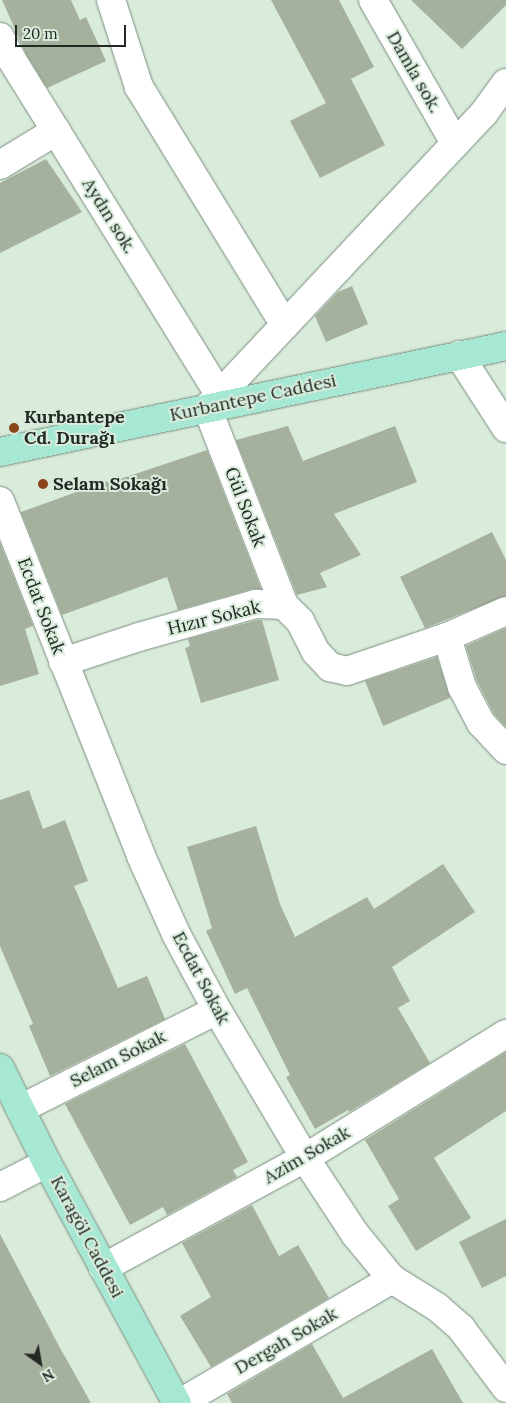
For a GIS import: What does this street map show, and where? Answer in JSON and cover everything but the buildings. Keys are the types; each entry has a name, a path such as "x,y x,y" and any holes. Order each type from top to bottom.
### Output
{"main road":[{"name":"Kurbantepe Caddesi","path":"0,452 213,401 506,346"},
{"name":"Karagöl Caddesi","path":"0,1068 47,1163 103,1268 179,1403"}],"street":[{"path":"112,0 139,88 285,325"},
{"name":"Damla sok.","path":"373,0 455,143"},
{"name":"Aydın sok.","path":"0,37 213,401"},
{"path":"213,401 484,113 506,84"},
{"path":"0,165 56,131"},
{"path":"459,355 506,428"},
{"name":"Gül Sokak","path":"213,401 284,605"},
{"name":"Ecdat Sokak","path":"0,501 141,856 176,934 217,1010 305,1158 354,1234 392,1279 437,1307 461,1328 506,1388"},
{"name":"Hızır Sokak","path":"63,662 139,636 256,604 284,605 300,621 316,652 330,667 347,671 447,637 506,611"},
{"path":"447,637 462,688 481,723 506,750"},
{"name":"Selam Sokak","path":"20,1109 217,1010"},
{"name":"Azim Sokak","path":"103,1268 305,1158 506,1034"},
{"path":"0,1187 47,1163"},
{"name":"Dergah Sokak","path":"179,1403 392,1279"}],"place":[{"name":"Kurbantepe Cd. Durağı","path":"14,428"},
{"name":"Selam Sokağı","path":"43,484"}]}
